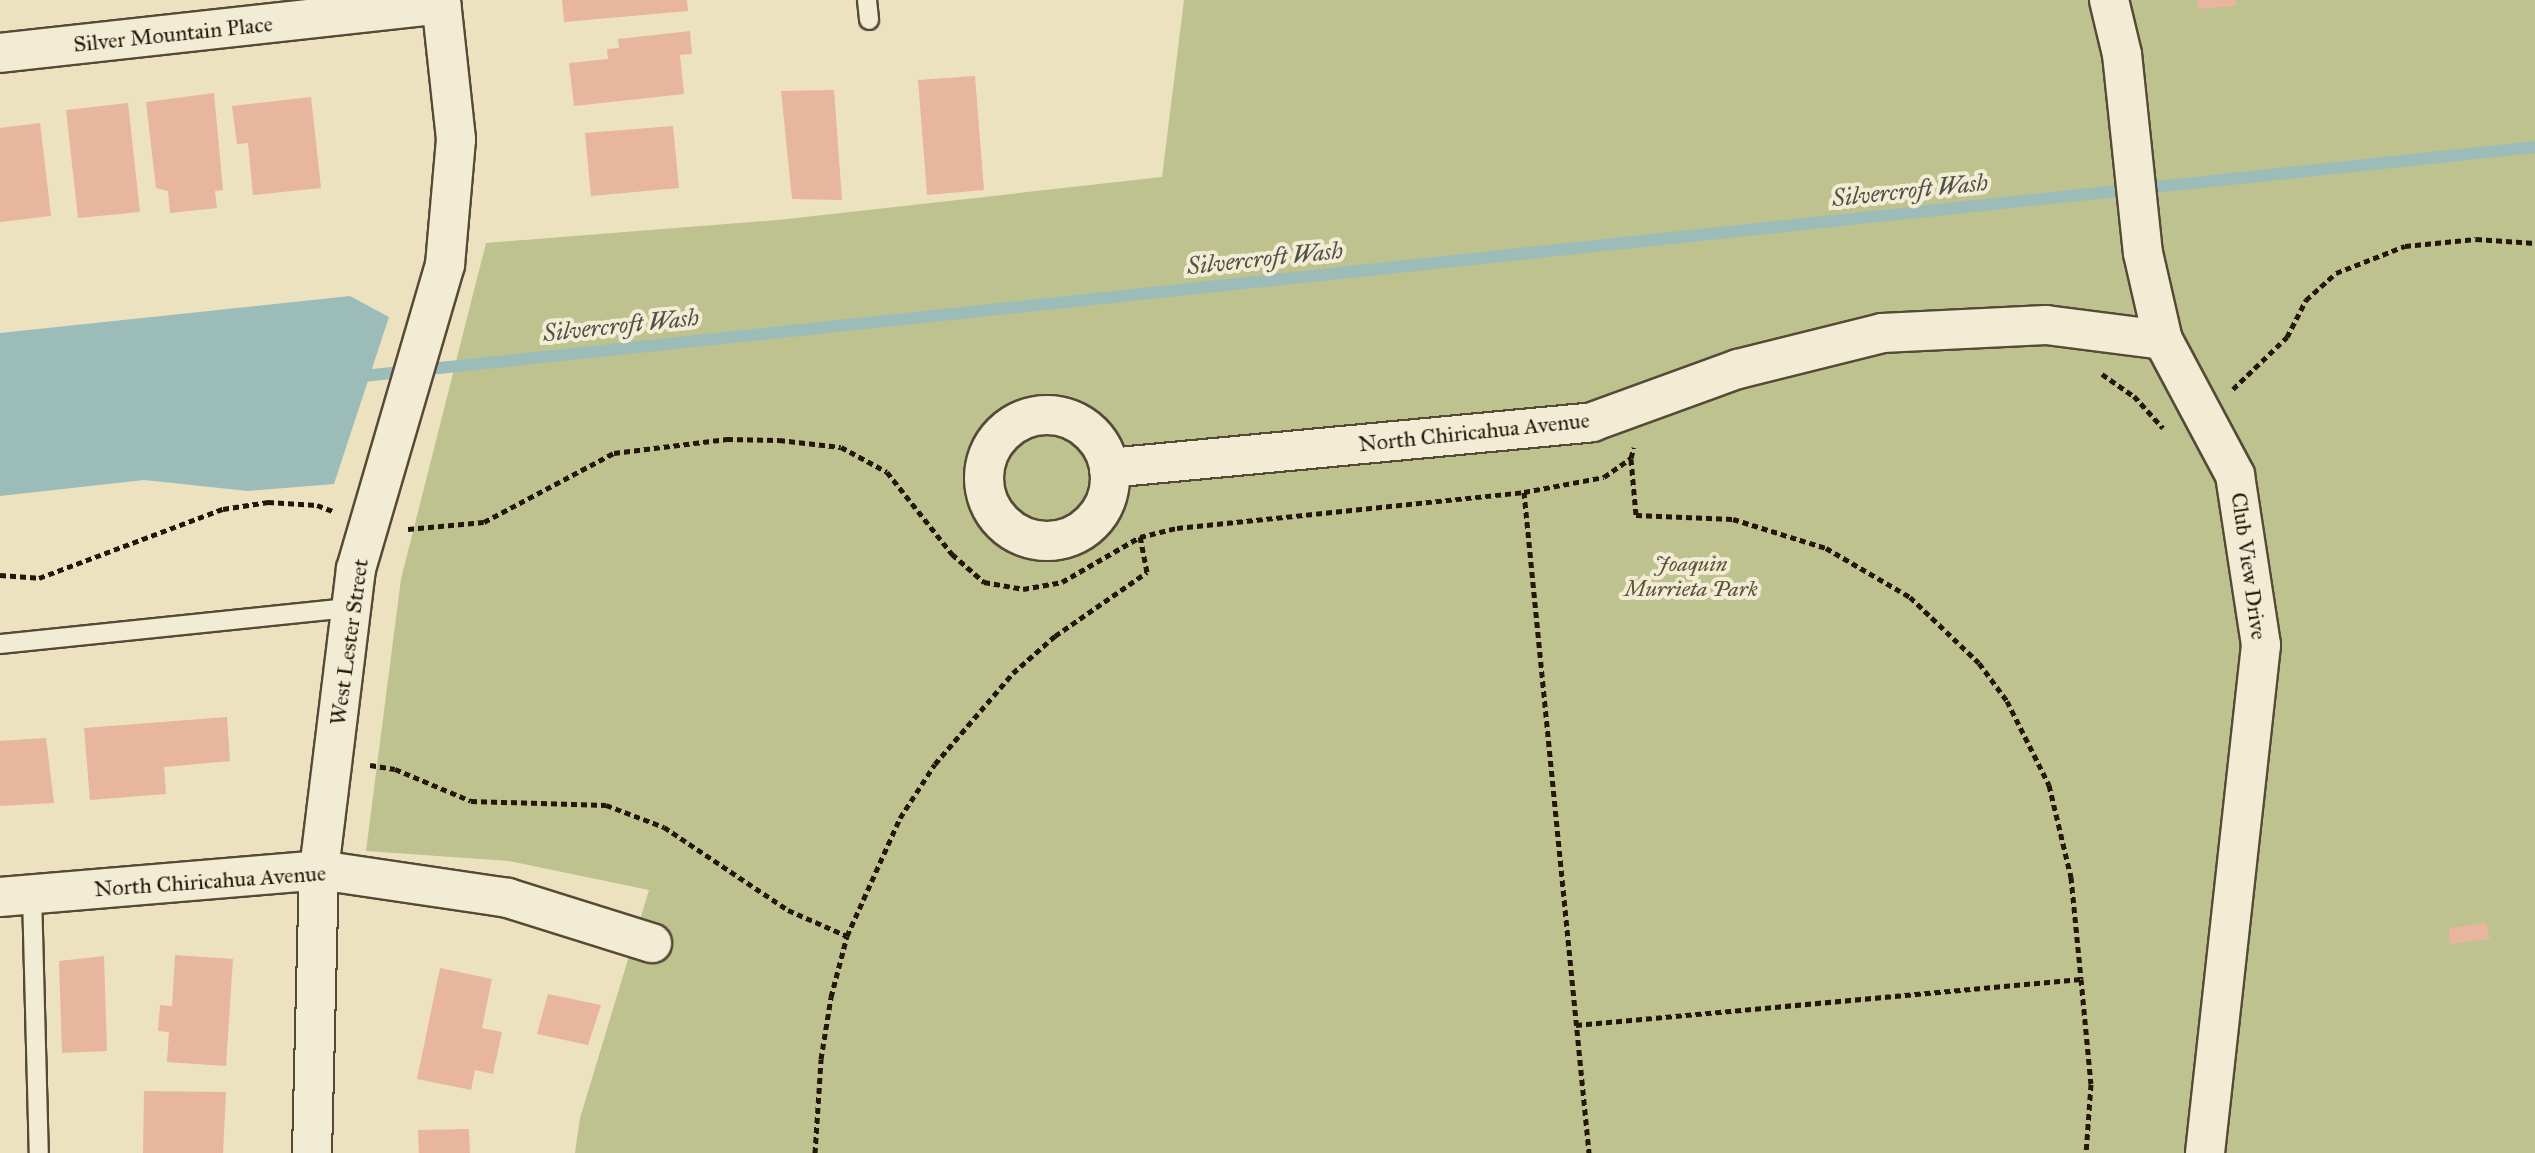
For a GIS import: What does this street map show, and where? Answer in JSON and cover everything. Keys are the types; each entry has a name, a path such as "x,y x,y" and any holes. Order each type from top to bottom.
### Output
{"street":[{"name":"Club View Drive","path":"2109,0 2127,108 2143,253 2163,340 2235,475 2261,645 2205,1153"},
{"name":"Silver Mountain Place","path":"0,53 441,2"},
{"name":"West Lester Street","path":"312,1153 319,870 356,569 445,265 456,139 441,2"},
{"name":"North Chiricahua Avenue","path":"1109,468 1592,422 1738,369 1882,333 2046,325 2163,340"},
{"name":"North Chiricahua Avenue","path":"16,896 319,870 508,898 652,943"}],"lane":[{"path":"867,0 869,20"},
{"path":"0,644 351,608"},
{"path":"16,896 39,1153"}],"path":[{"path":"1631,458 1636,515 1733,519 1826,548 1910,597 1979,663 2015,715 2049,785 2071,877 2091,1084 2086,1153"},
{"path":"1524,492 1589,1153"},
{"path":"815,1153 821,1059 847,936 900,818 935,764 1013,673 1055,636 1147,572 1140,537"},
{"path":"333,759 395,769 471,801 606,805 664,827 788,910 847,936"},
{"path":"1576,1025 2081,979"}],"green space":[{"name":"Joaquin Murrieta Park","path":"1184,0 2535,0 2535,1153 575,1153 580,1118 649,890 509,861 366,851 401,579 486,243 778,220 1162,177"}],"water":[{"path":"350,296 389,317 334,484 248,491 144,480 0,496 0,333"}],"building":[{"path":"562,0 687,0 688,11 564,22"},
{"path":"2198,0 2235,0 2236,6 2198,9"},
{"path":"690,31 692,54 680,55 684,94 574,106 569,63 608,59 607,49 619,48 618,39"},
{"path":"975,76 984,190 927,195 918,80"},
{"path":"834,90 842,200 792,199 781,91"},
{"path":"214,93 223,190 215,191 217,208 170,213 168,191 156,188 146,102"},
{"path":"311,97 321,188 253,195 248,143 237,144 232,106"},
{"path":"128,103 140,212 78,218 66,110"},
{"path":"40,123 51,216 0,222 0,128"},
{"path":"673,126 679,188 591,196 585,133"},
{"path":"227,717 230,761 164,767 166,794 90,800 84,728"},
{"path":"46,738 54,803 0,806 0,741"},
{"path":"2486,923 2490,939 2450,944 2449,928"},
{"path":"175,955 233,959 226,1066 167,1062 169,1032 158,1031 160,1005 172,1006"},
{"path":"104,956 107,1051 62,1053 59,961"},
{"path":"440,968 492,979 482,1028 502,1032 493,1074 475,1070 471,1090 417,1079"},
{"path":"548,994 601,1005 588,1045 537,1034"},
{"path":"144,1091 226,1092 223,1153 143,1153"},
{"path":"469,1129 470,1153 419,1153 418,1130"}],"waterway":[{"name":"Silvercroft Wash","path":"354,377 2535,147"}]}
